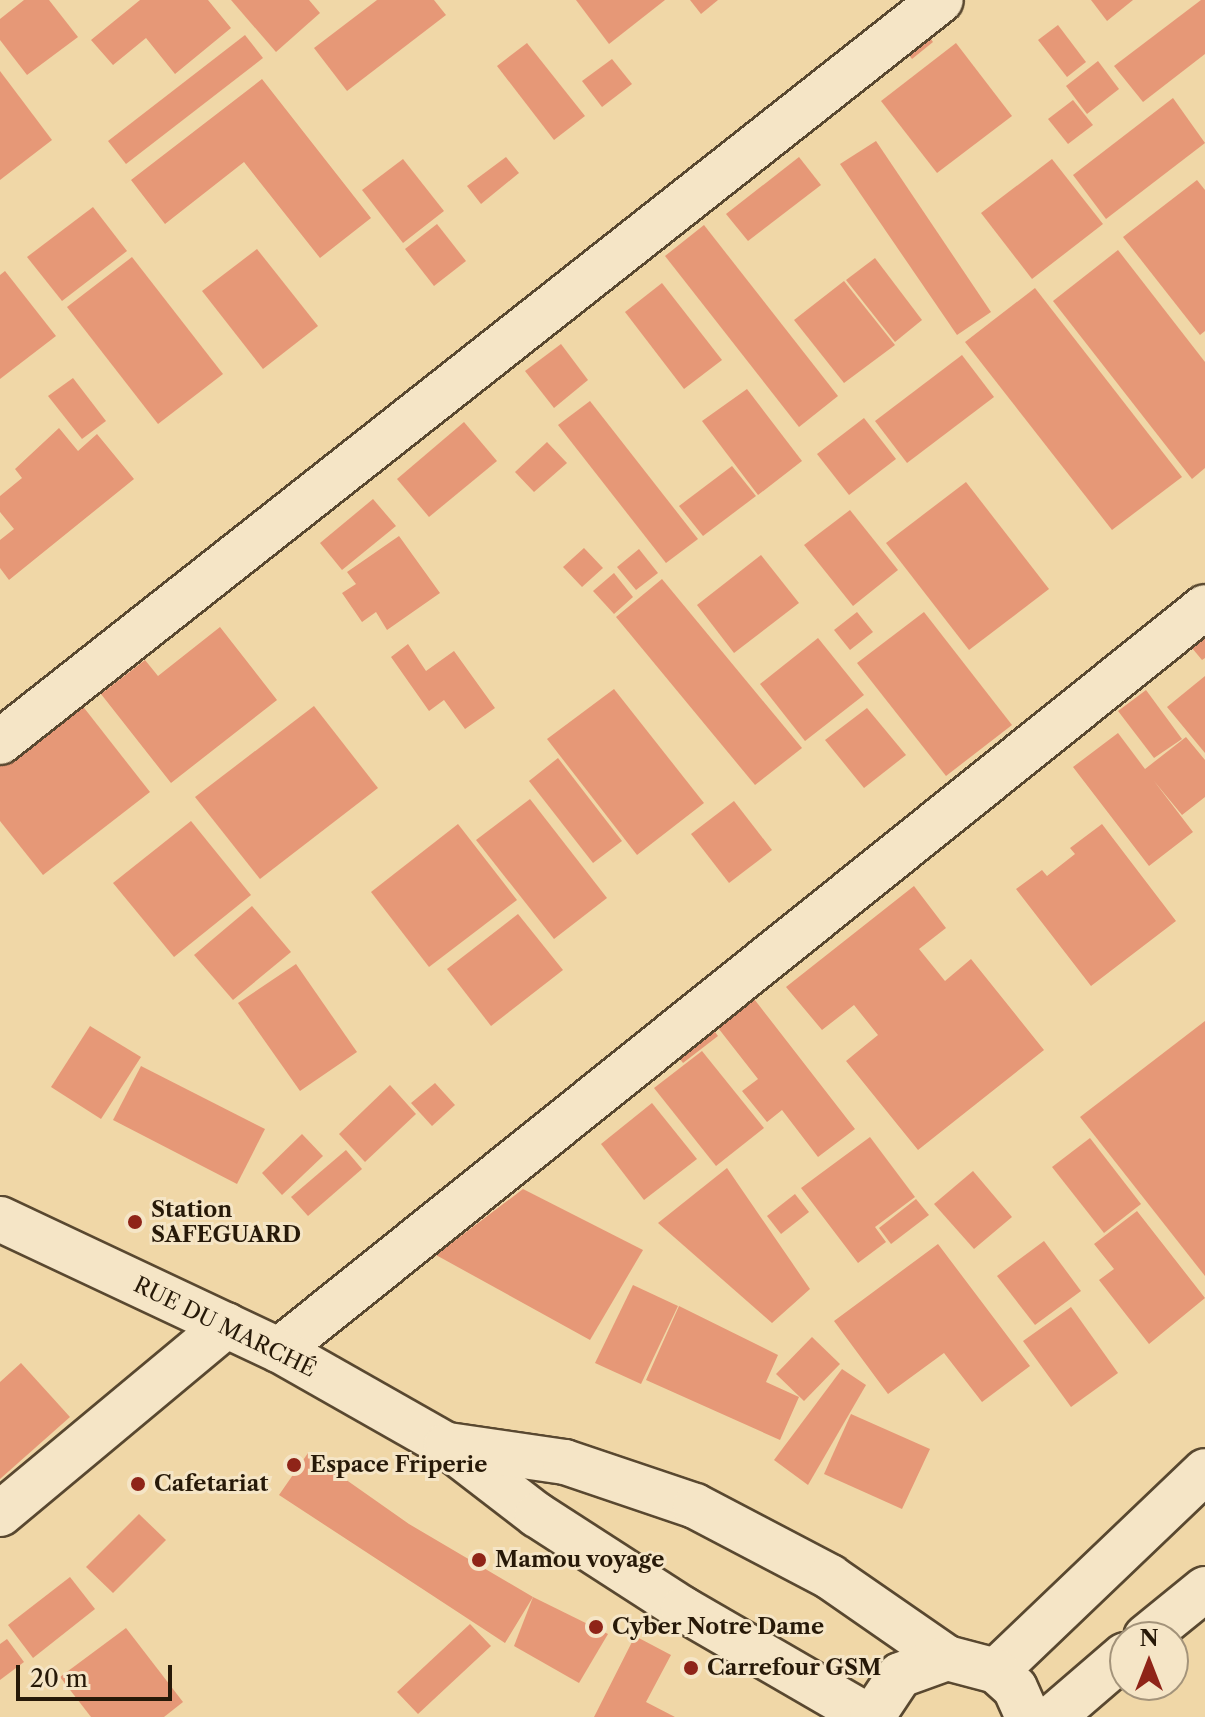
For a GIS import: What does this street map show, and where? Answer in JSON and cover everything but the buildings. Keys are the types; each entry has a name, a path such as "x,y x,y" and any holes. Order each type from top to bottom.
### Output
{"street":[{"path":"0,742 941,0"},
{"path":"279,1350 1205,607"},
{"name":"RUE DU MARCHÉ","path":"0,1219 279,1350 446,1445 537,1515 683,1609 870,1717"},
{"path":"0,1514 227,1325"},
{"name":"RUE DU MARCHÉ","path":"446,1445 565,1462 695,1506 830,1577 947,1658"},
{"path":"996,1671 1205,1471"},
{"path":"1166,1621 1205,1589"},
{"path":"870,1717 900,1675 947,1658 972,1661 996,1671 1015,1688 1028,1717"},
{"path":"1053,1717 1109,1669"}],"place":[{"name":"Station SAFEGUARD","path":"135,1222"},
{"name":"Espace Friperie","path":"294,1465"},
{"name":"Cafetariat","path":"138,1484"},
{"name":"Mamou voyage","path":"479,1560"},
{"name":"Cyber Notre Dame","path":"596,1627"},
{"name":"Carrefour GSM","path":"691,1668"}]}
